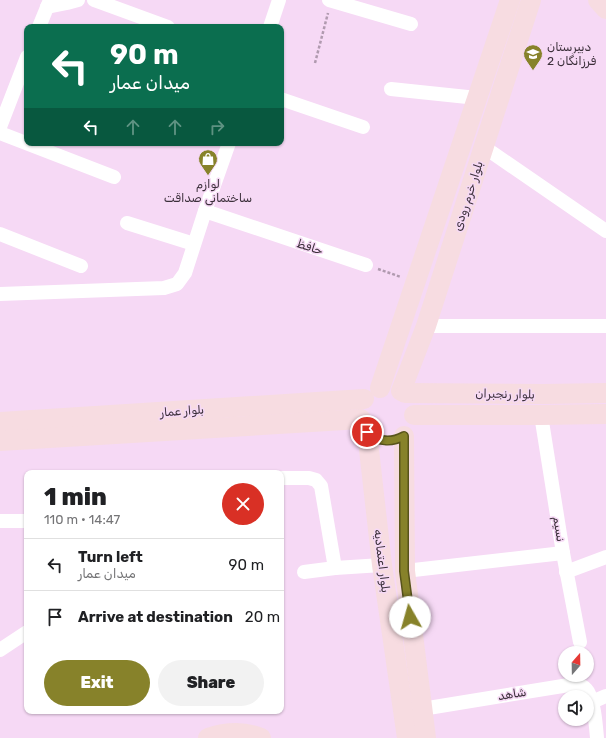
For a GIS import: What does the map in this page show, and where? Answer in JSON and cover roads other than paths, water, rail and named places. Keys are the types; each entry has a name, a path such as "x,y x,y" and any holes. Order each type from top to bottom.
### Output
{"main road":[{"name":"بلوار خرم رودی","path":"372,394 415,282 510,0"},
{"name":"بلوار خرم رودی","path":"403,392 426,326 531,0"},
{"path":"598,0 606,9"},
{"path":"391,387 403,392 412,403 414,410 412,426 381,434 361,409 372,394 391,387"},
{"name":"بلوار رنجبران","path":"403,392 543,394 606,393"},
{"name":"بلوار عمار","path":"0,422 372,394"},
{"name":"بلوار رنجبران","path":"414,414 606,414"},
{"name":"بلوار عمار","path":"0,441 381,434"},
{"name":"بلوار اعتمادیه","path":"381,434 382,565 407,738"},
{"name":"بلوار اعتمادیه","path":"381,434 404,571 426,738"},
{"path":"208,738 230,733 244,733 261,738"}],"street":[{"path":"40,24 48,3 62,4 78,0"},
{"path":"94,0 160,24"},
{"path":"271,24 279,0"},
{"path":"330,0 411,24"},
{"path":"0,127 24,65"},
{"path":"391,88 477,98"},
{"path":"284,100 363,127"},
{"path":"0,133 24,142"},
{"path":"34,146 114,177"},
{"path":"0,294 164,288 177,284 185,273 228,146"},
{"path":"484,147 606,231"},
{"name":"حافظ","path":"205,212 366,265"},
{"path":"127,223 194,244"},
{"path":"0,234 81,266"},
{"path":"426,326 606,326"},
{"name":"نسیم","path":"541,415 566,572 580,642"},
{"path":"284,478 309,478 316,480 321,486 335,568"},
{"path":"0,521 24,521"},
{"path":"404,571 563,553"},
{"path":"566,572 606,557"},
{"path":"304,572 335,568 382,565"},
{"path":"0,650 24,634"},
{"name":"شاهد","path":"422,709 575,684 582,685 587,690"},
{"path":"594,701 606,696"},
{"path":"594,716 597,738"}],"place":[{"name":"دبیرستان فرزانگان 2","path":"533,71"},
{"name":"لوازم ساختمانی صداقت","path":"208,176"}]}
